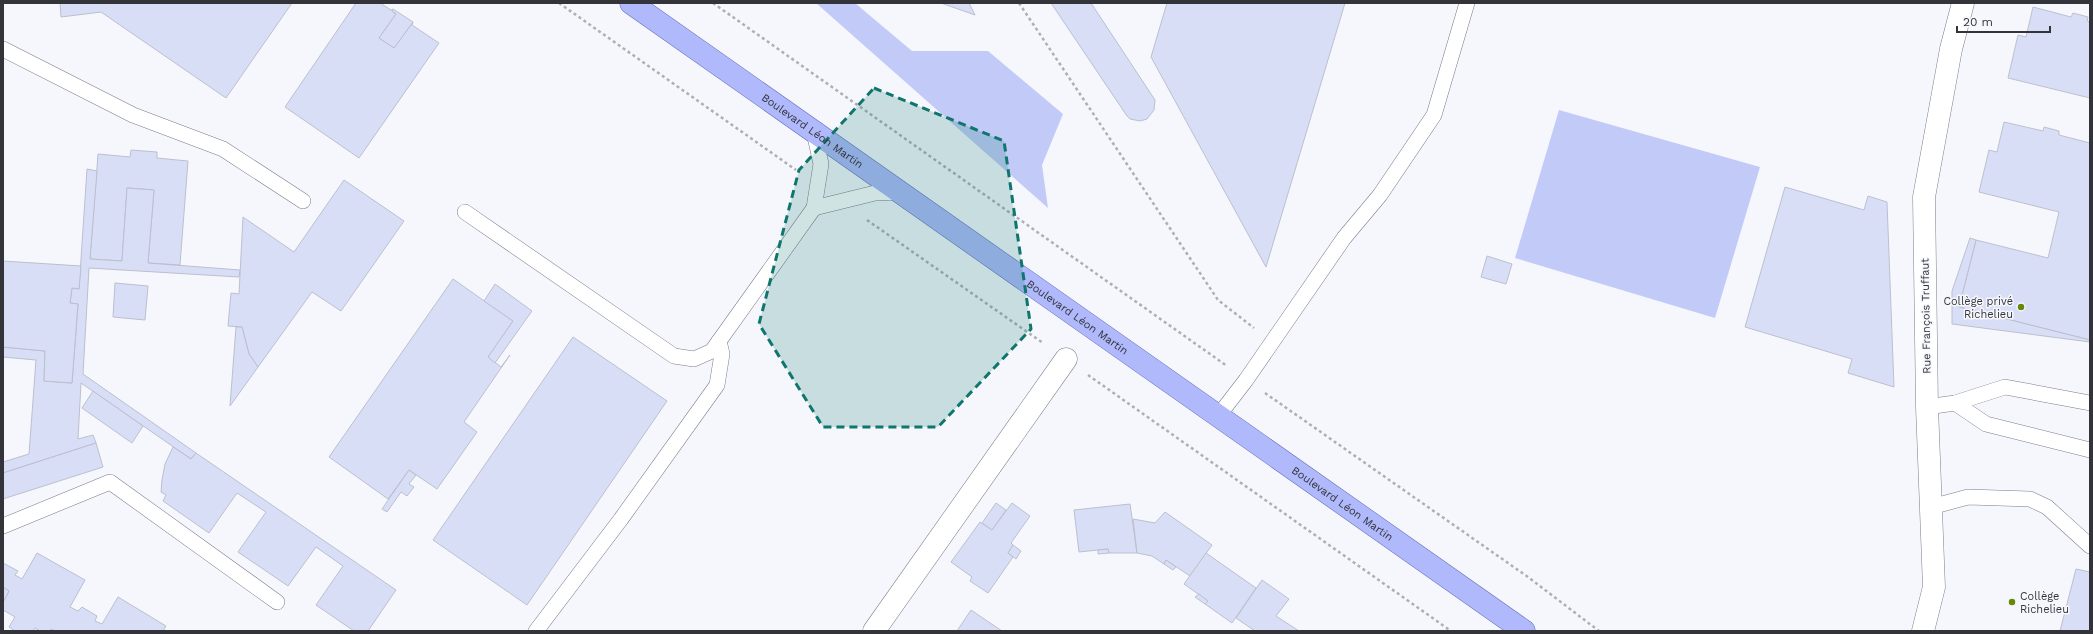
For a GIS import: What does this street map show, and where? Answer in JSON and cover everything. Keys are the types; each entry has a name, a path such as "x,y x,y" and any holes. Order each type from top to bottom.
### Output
{"main road":[{"name":"Boulevard Léon Martin","path":"631,3 1219,415 1524,631"}],"street":[{"name":"Rue François Truffaut","path":"1923,631 1934,587 1927,407 1924,196 1951,48 1963,3"},
{"path":"874,631 1066,359"}],"lane":[{"path":"1219,415 1246,380 1344,238 1380,195 1434,115 1467,3"},
{"path":"3,49 133,115 223,149 303,201"},
{"path":"465,212 674,356 694,359 712,350 814,208 821,164 814,132"},
{"path":"814,208 875,192 901,192"},
{"path":"536,631 621,519 717,385 722,354 719,341"},
{"path":"1927,407 1955,403 2005,387 2090,404"},
{"path":"1955,403 1986,424 2090,450"},
{"path":"3,526 110,482 277,602"},
{"path":"1931,507 1968,497 2030,499 2047,507 2090,546"}],"path":[{"path":"559,3 817,185"},
{"path":"713,3 1246,380 1528,577 1599,631"},
{"path":"1019,3 1218,300 1272,342"},
{"path":"841,202 1451,631"}],"highlighted area":[{"path":"874,88 1004,141 1031,329 938,427 823,427 759,324 799,170"}],"shaded area":[{"path":"816,3 855,3 912,51 988,51 1063,114 1042,165 1048,208"},
{"path":"1559,110 1760,167 1715,318 1515,258"}],"building":[{"path":"60,3 292,3 226,98 101,12 61,17"},
{"path":"356,3 380,3 391,10 393,9 392,11 396,14 379,38 394,48 413,22 412,25 439,43 359,158 285,107"},
{"path":"941,3 969,3 975,15"},
{"path":"1051,3 1091,3 1155,100 1154,110 1147,119 1140,121 1130,119 1127,116"},
{"path":"1167,3 1345,3 1266,267 1151,57"},
{"path":"2033,7 2071,17 2073,13 2088,17 2087,21 2090,22 2090,98 2008,78 2018,35 2026,37"},
{"path":"393,9 413,22 394,48 379,38 396,14 392,11"},
{"path":"2004,122 2043,131 2044,127 2059,131 2059,135 2090,143 2090,340 1959,307 1976,240 2048,258 2059,212 1979,192 1989,150 1997,152"},
{"path":"131,150 157,152 157,158 188,161 180,265 148,263 154,190 127,188 122,261 90,259 98,154 130,157"},
{"path":"87,169 97,171 90,259 122,261 127,188 154,190 148,263 240,270 239,277 89,268 83,374 196,453 191,459 81,383 78,439 93,435 96,443 3,473 3,462 29,454 36,360 3,357 3,347 45,351 44,381 72,383 78,304 70,303 72,288 79,289"},
{"path":"344,180 404,221 341,311 312,292 258,367 249,354 242,327 228,326 231,293 239,294 243,217 294,252"},
{"path":"1785,187 1864,210 1868,196 1887,202 1894,387 1848,373 1852,359 1745,327"},
{"path":"1970,238 1976,240 1959,307 2090,340 2090,342 1952,324 1952,291"},
{"path":"1487,256 1512,264 1506,284 1481,277"},
{"path":"3,261 81,266 79,289 72,288 70,303 78,304 72,383 44,381 45,351 3,347"},
{"path":"453,279 513,321 488,357 501,367 510,355 464,422 477,432 437,489 409,470 388,499 329,457"},
{"path":"115,283 148,286 145,320 113,317"},
{"path":"495,284 532,311 495,363 488,357 513,321 484,301"},
{"path":"236,327 242,327 249,354 258,367 230,406"},
{"path":"573,337 667,401 527,605 433,540"},
{"path":"93,391 143,426 132,443 82,408"},
{"path":"96,443 103,467 3,499 3,473"},
{"path":"173,447 191,459 196,453 396,590 368,631 354,631 316,605 343,566 316,547 288,586 238,552 266,512 237,493 209,533 163,501 166,495 161,492 162,480 165,464"},
{"path":"409,470 416,475 409,484 414,487 407,496 401,492 387,512 382,509"},
{"path":"996,503 1006,510 992,530 982,523"},
{"path":"1012,503 1030,516 1011,543 1013,545 1008,553 1013,557 988,593 970,581 972,577 951,562 980,522 992,530"},
{"path":"1130,504 1137,553 1109,553 1108,549 1079,552 1074,510"},
{"path":"1165,512 1212,545 1190,576 1166,560 1164,564 1152,556 1137,553 1133,519 1155,523"},
{"path":"1013,545 1021,551 1016,559 1008,553"},
{"path":"1108,549 1109,553 1098,554 1098,550"},
{"path":"37,553 85,580 70,607 78,611 82,607 97,616 95,621 102,624 118,597 166,626 163,631 55,631 51,629 50,631 40,631 35,628 33,631 15,631 9,627 15,617 3,610 3,602 9,591 3,587 3,563 18,571 15,575 22,579"},
{"path":"1206,553 1256,588 1232,623 1205,604 1208,601 1184,584"},
{"path":"1166,560 1176,567 1173,570 1164,564"},
{"path":"2076,569 2090,572 2090,631 2060,631"},
{"path":"1262,580 1289,599 1276,616 1299,631 1255,631 1236,618"},
{"path":"3,587 9,591 3,602"},
{"path":"1199,594 1208,601 1205,604 1195,597"},
{"path":"971,610 1002,631 957,631"}],"place":[{"name":"Collège privé Richelieu","path":"2021,307"},
{"name":"Collège Richelieu","path":"2012,602"}]}
